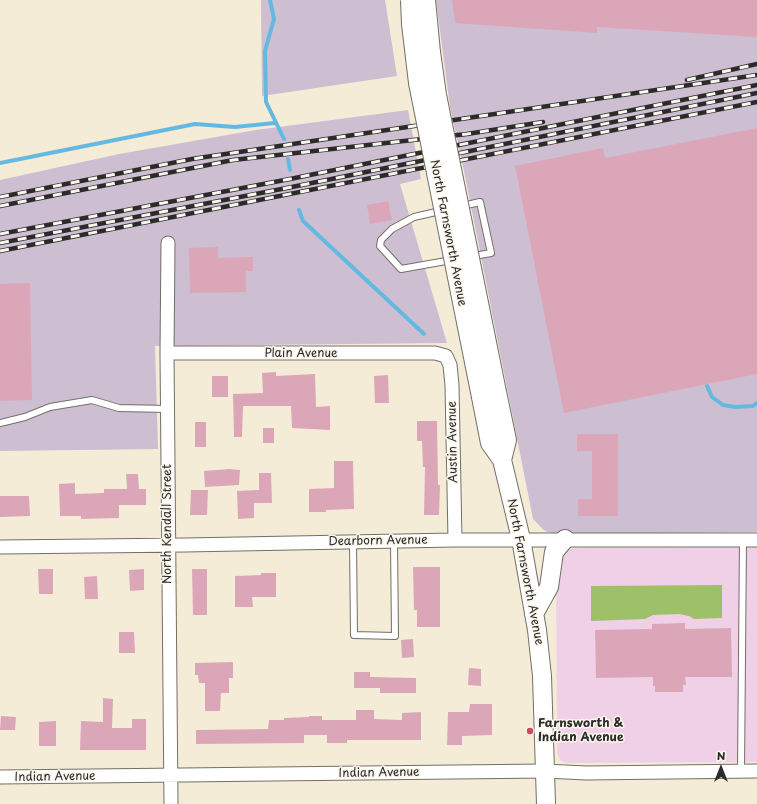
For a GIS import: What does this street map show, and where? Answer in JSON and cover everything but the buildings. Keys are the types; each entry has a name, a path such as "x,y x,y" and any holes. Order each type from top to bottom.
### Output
{"main road":[{"name":"North Farnsworth Avenue","path":"410,0 411,24 418,83 489,394"},
{"name":"North Farnsworth Avenue","path":"426,0 430,52 489,394 490,443 502,460 521,539 537,630 542,676 546,804"},
{"path":"534,614 549,587 554,552 565,539"}],"street":[{"name":"North Kendall Street","path":"168,243 168,546 171,804"},
{"name":"Plain Avenue","path":"167,354 435,353"},
{"name":"Austin Avenue","path":"435,353 446,356 450,365 452,385 455,540"},
{"name":"Dearborn Avenue","path":"0,546 168,546 521,539 757,540"},
{"name":"Indian Avenue","path":"0,777 757,771"}],"lane":[{"path":"480,202 491,253 401,269 380,246 381,240 392,229 414,217 480,202"},
{"path":"0,423 26,417 50,407 92,400 119,408 168,409"},
{"path":"741,772 743,540"},
{"path":"353,542 354,636 395,636 394,541"}],"shaded area":[{"path":"261,0 385,0 397,76 262,96"},
{"path":"436,0 757,0 757,532 554,534 545,531 533,519 450,107"},
{"path":"408,110 421,179 400,184 447,343 155,346 158,449 0,451 0,180 119,154 256,130"},
{"path":"757,547 757,762 565,763 560,760 557,753 556,568 562,553 572,548"}],"green space":[{"path":"722,585 722,618 694,619 689,616 679,614 653,615 645,619 591,621 591,586"}],"waterway":[{"path":"270,0 274,19 265,51 266,102 284,139"},
{"path":"0,163 195,124 235,127 275,123"},
{"path":"288,159 290,170"},
{"path":"299,210 303,221 424,334"},
{"path":"707,386 712,397 723,405 735,407 753,406 757,403"}],"railway":[{"path":"687,80 757,64"},
{"path":"0,197 192,159 757,75"},
{"path":"0,234 290,179 757,85"},
{"path":"0,243 292,187 757,93"},
{"path":"0,251 757,102"},
{"path":"0,206 233,160 467,134 543,122"}],"place":[{"name":"Farnsworth & Indian Avenue","path":"530,731"}]}
